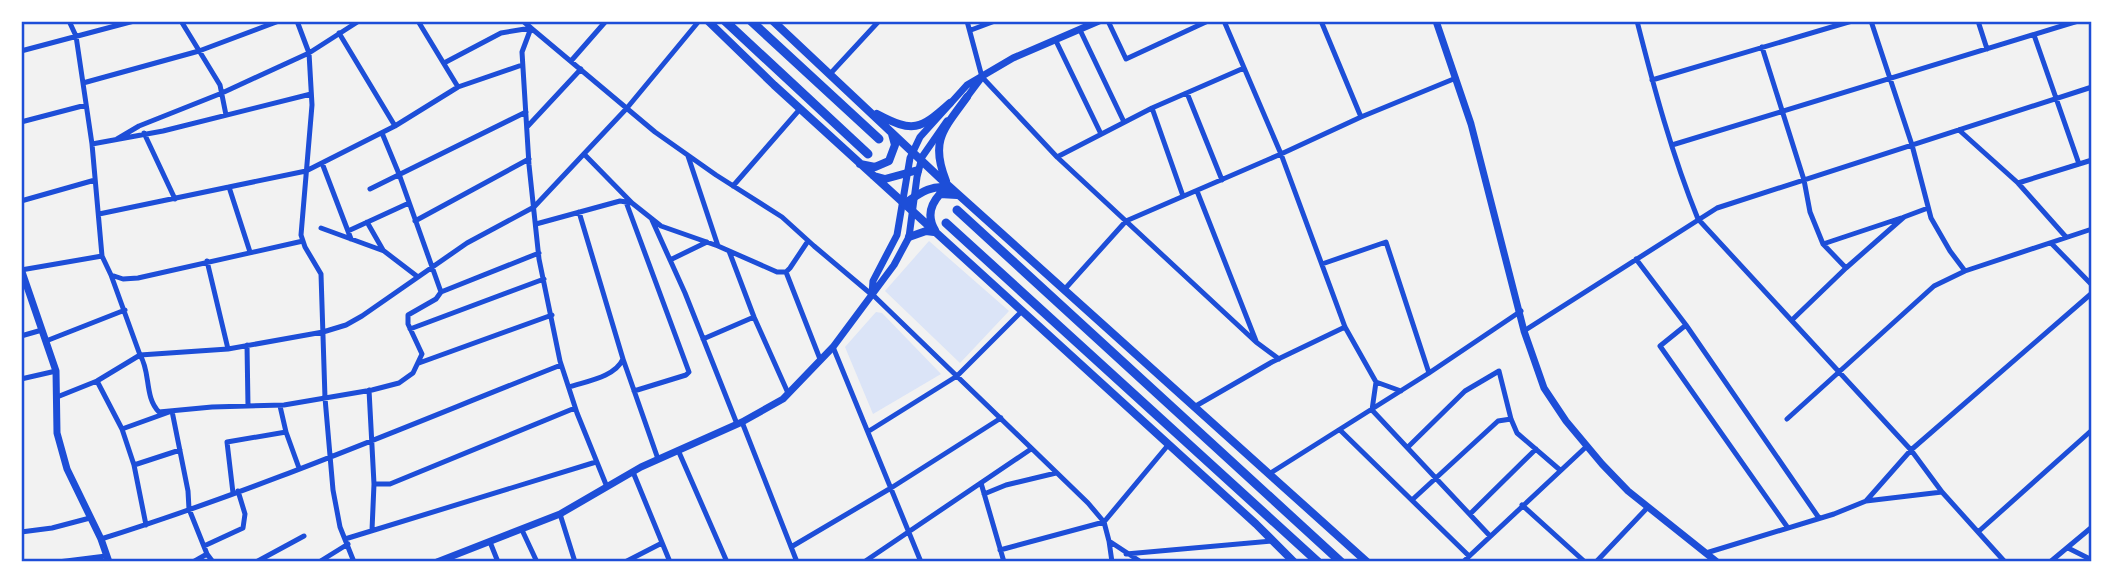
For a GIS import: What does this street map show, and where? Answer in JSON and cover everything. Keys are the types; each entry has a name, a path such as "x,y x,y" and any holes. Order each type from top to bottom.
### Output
{"main road":[{"path":"708,21 871,175 1169,444 1294,562"},
{"path":"725,21 868,153"},
{"path":"751,21 879,139"},
{"path":"773,21 921,160 1367,562"},
{"path":"950,186 939,163 938,145 967,97"},
{"path":"867,108 900,126 908,127 930,120 950,103"},
{"path":"860,164 875,167 889,161 895,145 891,131"},
{"path":"871,175 885,179 918,170"},
{"path":"904,204 928,188 950,186"},
{"path":"937,232 930,216 936,198 947,193 965,200"},
{"path":"957,210 1341,562"},
{"path":"946,223 1318,562"},
{"path":"909,237 926,231 937,232"}],"street":[{"path":"69,21 76,36 92,144 102,256 125,310 136,349 146,363 153,406 159,412 280,405 399,383 413,373 422,354 410,329 408,316 436,299 441,292 539,253"},
{"path":"21,51 134,21"},
{"path":"181,21 220,85 226,115"},
{"path":"83,83 199,51 279,21"},
{"path":"297,21 309,53 311,94 301,234 320,274 330,457 340,527 355,562"},
{"path":"117,139 139,126 222,93 309,53 359,21"},
{"path":"418,21 458,87"},
{"path":"523,21 687,155 782,217 872,294 1088,503 1104,523 1112,562"},
{"path":"571,61 606,21"},
{"path":"57,397 97,381 140,355 228,349 323,332 346,325 362,316 495,226 534,207 627,108 699,21"},
{"path":"830,74 878,21"},
{"path":"967,21 982,77 1057,156 1256,342 1279,359"},
{"path":"971,30 995,21"},
{"path":"872,294 873,281 897,235 912,151 920,137 967,85 1013,58 1099,21"},
{"path":"1108,21 1126,58 1208,21"},
{"path":"1224,21 1281,155 1345,327 1376,382 1372,410"},
{"path":"1321,21 1361,117"},
{"path":"1436,21 1456,78 1521,311 1524,331 1544,388 1587,446 1628,491 1717,562"},
{"path":"1637,21 1672,145 1698,219 1911,450 1942,492 2005,562"},
{"path":"1652,80 1852,21"},
{"path":"1871,21 1912,145 1931,218 1965,271"},
{"path":"1979,21 1987,49"},
{"path":"1672,145 2078,21"},
{"path":"444,63 501,33 531,28"},
{"path":"531,28 522,52 522,65 539,253 561,365 607,487"},
{"path":"1080,30 1124,122"},
{"path":"340,33 395,126"},
{"path":"2034,35 2079,164"},
{"path":"1056,41 1101,134"},
{"path":"1762,47 1784,111 1804,180 1810,212 1824,244 1846,268"},
{"path":"99,214 306,171 395,126 458,87 522,65"},
{"path":"1057,156 1152,108 1244,68"},
{"path":"527,127 581,69"},
{"path":"436,562 450,559 560,514 658,459 762,412 788,393 833,347 894,265 909,237 921,160 933,137 982,77"},
{"path":"1064,290 1126,221 1456,78"},
{"path":"1524,331 1717,208 2092,87"},
{"path":"1186,93 1222,180"},
{"path":"92,144 163,131 311,94"},
{"path":"21,122 86,105"},
{"path":"1152,108 1183,196"},
{"path":"733,186 800,109"},
{"path":"370,189 526,112"},
{"path":"1959,130 2018,183 2066,237"},
{"path":"144,133 175,199"},
{"path":"382,133 441,292"},
{"path":"584,154 629,203 661,226 718,246 777,272 786,272"},
{"path":"687,155 718,246"},
{"path":"415,221 529,159"},
{"path":"2018,183 2092,160"},
{"path":"322,163 351,239"},
{"path":"21,201 95,180"},
{"path":"229,187 250,252"},
{"path":"1197,191 1256,342"},
{"path":"536,224 620,201 629,203"},
{"path":"348,231 409,203"},
{"path":"629,203 689,372 686,376 634,391"},
{"path":"1824,244 1928,208"},
{"path":"579,212 623,359 658,459"},
{"path":"651,217 797,562"},
{"path":"1792,320 1904,217"},
{"path":"367,222 384,251"},
{"path":"321,228 384,251 418,277"},
{"path":"1787,419 1934,286 1965,271 2092,229"},
{"path":"111,275 123,279 138,278 303,241"},
{"path":"786,272 808,241"},
{"path":"670,260 706,242"},
{"path":"1322,264 1386,242 1429,373"},
{"path":"2051,243 2092,285"},
{"path":"729,251 754,317 788,393"},
{"path":"58,562 108,559 102,539 67,469 57,433 56,371 42,330 23,289 21,269 102,256"},
{"path":"1636,259 1686,325 1819,518"},
{"path":"207,261 228,349"},
{"path":"786,272 820,359"},
{"path":"410,329 544,279"},
{"path":"1866,501 1911,450 2092,293"},
{"path":"46,341 125,310"},
{"path":"869,430 957,376 1021,311"},
{"path":"1269,474 1372,410 1521,311"},
{"path":"419,363 552,315"},
{"path":"704,339 754,317"},
{"path":"1686,325 1660,346 1788,528"},
{"path":"1194,407 1279,359 1345,327"},
{"path":"21,336 42,330"},
{"path":"247,345 248,406"},
{"path":"833,347 921,562"},
{"path":"569,387 619,368 623,359"},
{"path":"102,539 330,457 561,365"},
{"path":"21,379 56,371"},
{"path":"1408,447 1465,391 1499,371 1510,419 1517,433 1560,470"},
{"path":"97,381 122,429 134,465 146,525"},
{"path":"1376,382 1401,391"},
{"path":"369,390 374,484 372,530"},
{"path":"280,405 299,468"},
{"path":"374,484 390,484 575,408"},
{"path":"1372,410 1490,536"},
{"path":"122,429 172,411"},
{"path":"172,411 189,509 207,554 213,562"},
{"path":"791,547 1001,418"},
{"path":"1412,500 1498,421 1510,419"},
{"path":"1340,430 1469,556"},
{"path":"1978,532 2092,430"},
{"path":"204,547 243,528 245,514 235,492 228,442 286,432"},
{"path":"1000,550 1104,523 1169,444"},
{"path":"1463,562 1587,446"},
{"path":"864,562 1031,449"},
{"path":"1470,514 1536,449"},
{"path":"134,465 180,450"},
{"path":"678,450 727,562"},
{"path":"318,562 346,541 372,530 596,462"},
{"path":"633,472 670,562"},
{"path":"984,494 1006,485 1056,473"},
{"path":"981,483 1004,562"},
{"path":"1706,554 1866,501 1942,492"},
{"path":"1521,505 1585,562"},
{"path":"1596,562 1648,507"},
{"path":"560,514 575,562"},
{"path":"21,532 52,528 90,518"},
{"path":"2050,562 2092,527"},
{"path":"522,530 537,562"},
{"path":"256,562 304,536"},
{"path":"1109,541 1141,562"},
{"path":"1126,554 1273,541"},
{"path":"489,542 498,562"},
{"path":"625,562 662,544"},
{"path":"2067,548 2092,560"},
{"path":"193,562 207,554"}],"shaded area":[{"path":"929,241 1009,311 960,363 885,291"},
{"path":"876,312 882,313 941,374 873,414 845,347"}]}
